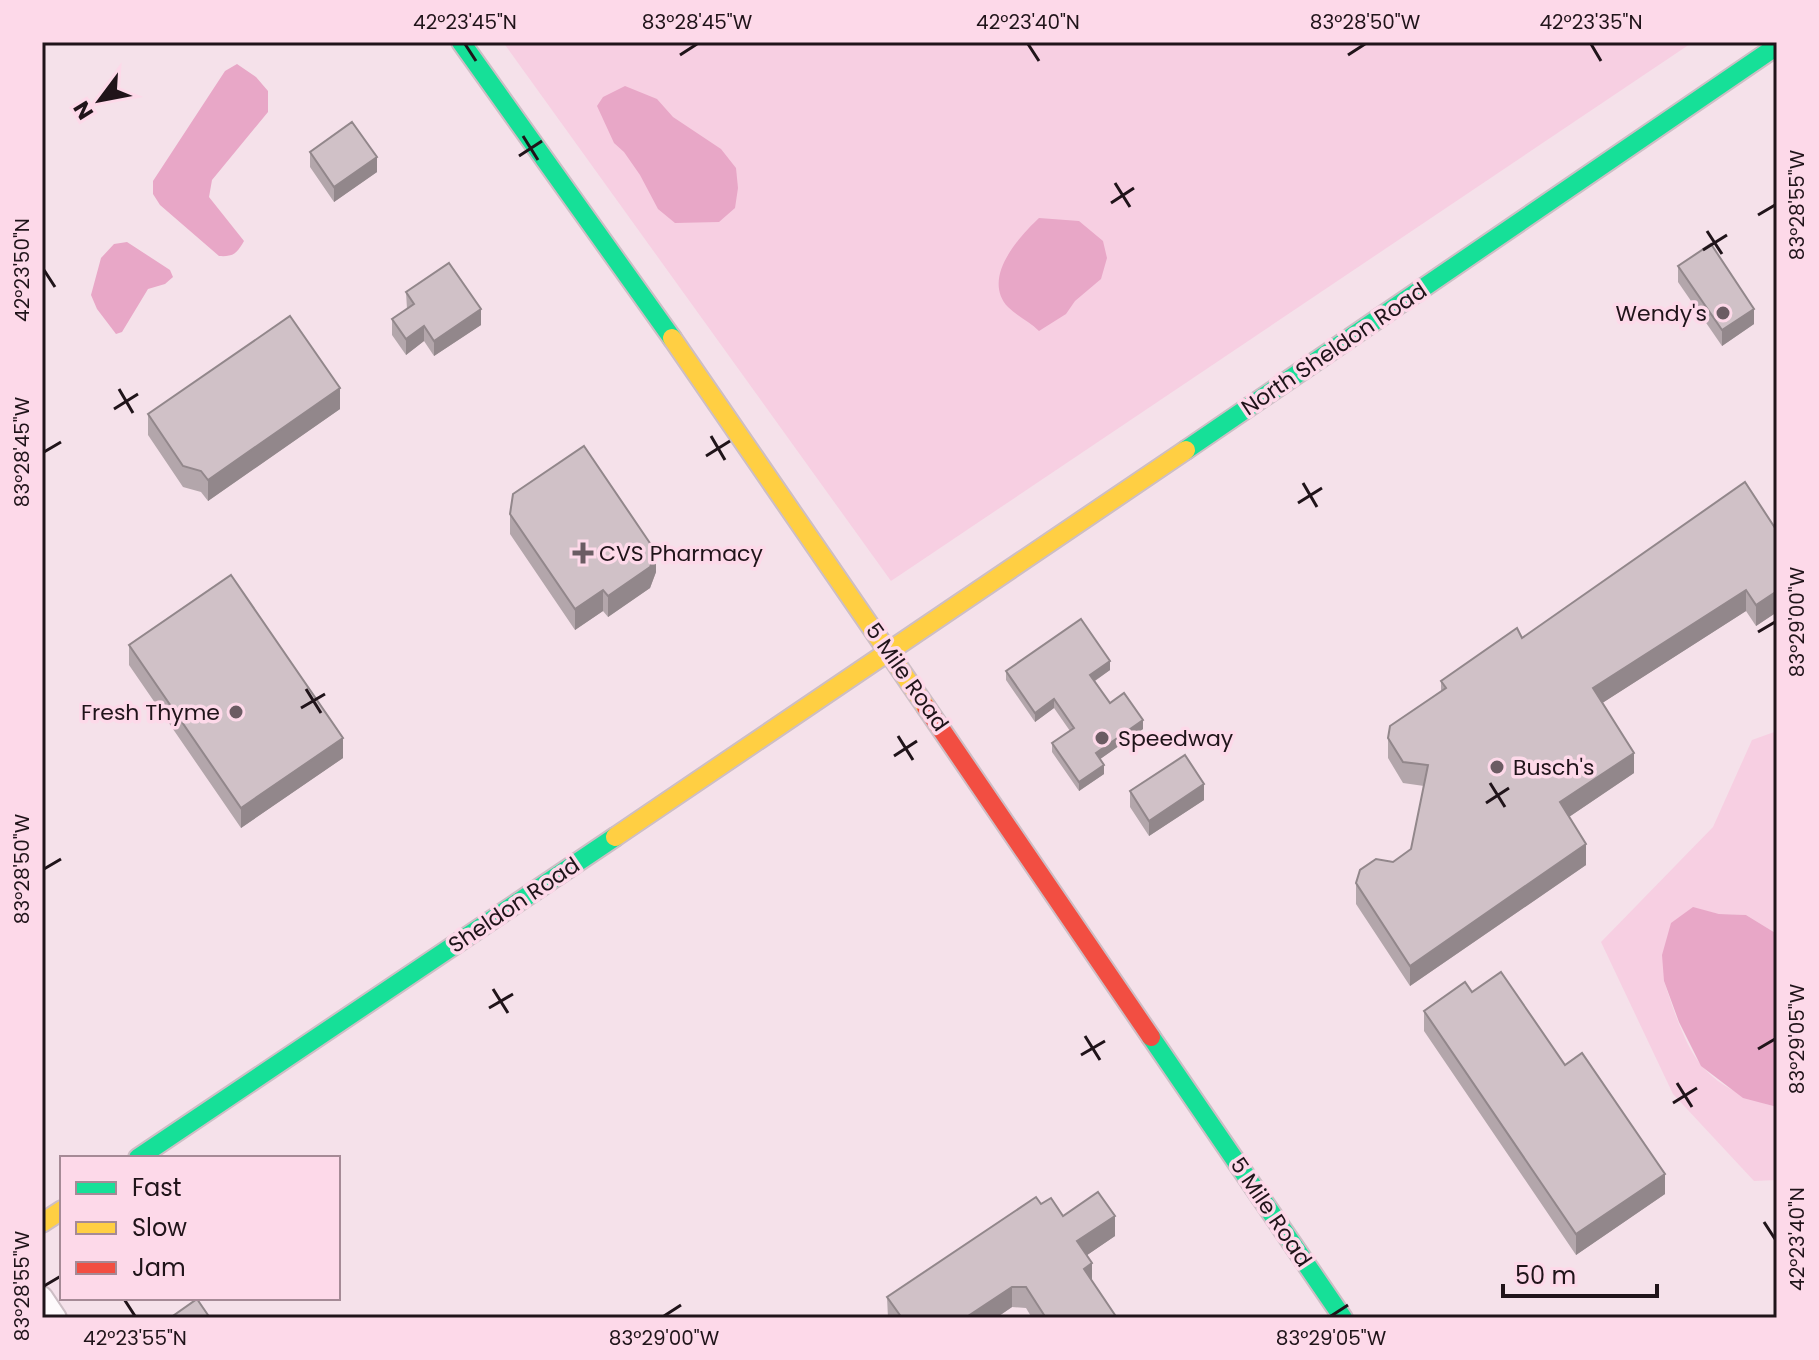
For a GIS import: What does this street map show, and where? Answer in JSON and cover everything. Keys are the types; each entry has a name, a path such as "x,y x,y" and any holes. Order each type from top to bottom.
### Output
{"main road":[{"name":"5 Mile Road","path":"461,42 618,260 891,652 1343,1318"},
{"name":"North Sheldon Road","path":"891,652 1777,46"},
{"name":"Sheldon Road","path":"141,1156 891,652"},
{"path":"42,1223 60,1211"}],"street":[{"path":"42,1297 56,1318"}],"shaded area":[{"path":"503,42 1693,42 891,581"},
{"path":"237,64 256,77 268,91 268,112 212,180 209,197 244,241 234,253 219,256 160,205 153,194 153,181 225,71"},
{"path":"625,86 657,99 673,117 721,149 736,168 738,188 735,208 719,222 675,223 658,209 640,175 614,143 597,106 603,97"},
{"path":"1039,218 1079,221 1103,241 1107,258 1101,279 1075,301 1066,314 1039,331 1008,307 1001,296 999,284 1001,271 1013,247"},
{"path":"127,242 170,270 173,277 165,284 148,289 122,332 116,334 97,309 91,295 101,258 114,244"},
{"path":"1777,731 1777,934 1746,915 1719,914 1693,908 1664,981 1685,1037 1709,1074 1736,1092 1777,1107 1777,1180 1754,1181 1673,1094 1601,942 1713,827 1752,740"},
{"path":"1693,907 1719,914 1746,915 1777,934 1777,1107 1743,1098 1701,1066 1679,1022 1664,981 1662,955 1671,923"}],"building":[{"path":"352,122 377,157 334,187 310,152"},
{"name":"Wendy's","path":"1711,244 1754,309 1722,330 1678,266"},
{"path":"449,263 481,309 434,341 424,326 406,339 392,319 414,304 406,292"},
{"path":"290,316 340,388 208,480 201,471 183,466 148,414"},
{"name":"CVS Pharmacy","path":"584,446 656,552 650,567 608,596 603,590 575,609 510,514 513,494"},
{"path":"1745,482 1777,531 1777,591 1756,605 1746,590 1593,688 1634,753 1560,802 1586,844 1410,966 1356,883 1360,870 1376,859 1393,862 1411,849 1428,765 1403,762 1388,738 1390,726 1446,688 1441,681 1517,628 1522,638"},
{"name":"Fresh Thyme","path":"231,575 343,738 241,808 129,645"},
{"path":"1081,619 1110,661 1090,675 1110,703 1124,693 1143,720 1096,753 1104,765 1079,782 1052,743 1074,728 1054,699 1035,713 1006,671"},
{"path":"1185,755 1204,784 1149,821 1130,791"},
{"path":"1501,972 1565,1065 1582,1053 1665,1174 1576,1234 1424,1011 1465,982 1472,992"},
{"path":"1098,1192 1115,1216 1077,1241 1092,1263 1084,1269 1117,1318 1046,1318 1026,1287 1012,1287 965,1318 902,1318 887,1297 1036,1197 1041,1204 1051,1198 1063,1216"},
{"path":"198,1300 210,1318 170,1318"}],"traffic: fast":[{"path":"461,42 672,338"},
{"path":"1186,450 1777,46"},
{"path":"141,1156 615,837"},
{"path":"1151,1037 1343,1318"}],"traffic: slow":[{"path":"672,338 926,707"},
{"path":"615,837 1186,450"},
{"path":"42,1223 60,1211"}],"traffic: jam":[{"path":"926,707 1151,1037"}],"place":[{"name":"Wendy's","path":"1723,313"},
{"name":"CVS Pharmacy","path":"583,553"},
{"name":"Fresh Thyme","path":"236,712"},
{"name":"Speedway","path":"1102,738"},
{"name":"Busch's","path":"1497,767"}]}
